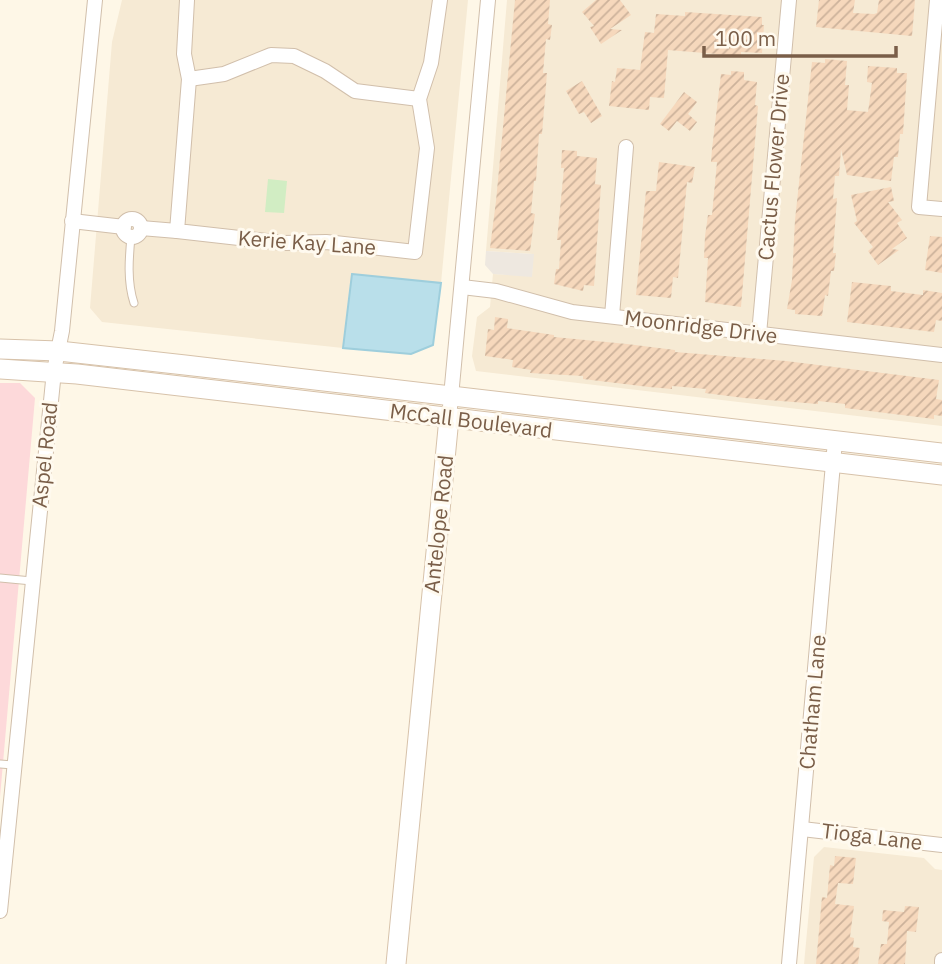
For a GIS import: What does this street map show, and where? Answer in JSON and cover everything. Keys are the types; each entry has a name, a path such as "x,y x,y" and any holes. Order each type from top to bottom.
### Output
{"main road":[{"name":"McCall Boulevard","path":"0,349 59,351 942,453"},
{"name":"McCall Boulevard","path":"0,369 54,371 942,475"},
{"name":"Antelope Road","path":"396,964 449,418"}],"street":[{"name":"Aspel Road","path":"0,911 7,765 32,581 54,371 59,351 95,0"},
{"path":"72,221 132,231 177,231 189,79 184,54 187,0"},
{"name":"Kerie Kay Lane","path":"177,231 284,243 326,242 415,252 428,148 419,99 431,63 440,0"},
{"name":"Antelope Road","path":"449,418 488,0"},
{"name":"Cactus Flower Drive","path":"759,334 789,0"},
{"path":"937,0 919,206 942,209"},
{"path":"189,79 224,74 271,55 294,56 325,71 355,91 419,99"},
{"path":"612,316 626,148"},
{"name":"Moonridge Drive","path":"461,287 496,291 572,312 942,355"},
{"name":"Chatham Lane","path":"789,964 835,441"},
{"name":"Tioga Lane","path":"802,829 942,845"}],"lane":[{"path":"132,231 129,270 134,303"},
{"path":"0,578 32,581"}],"shaded area":[{"path":"122,0 468,0 441,283 352,275 343,348 102,322 90,308 112,42"},
{"path":"507,0 942,0 942,426 476,371 472,356 477,317 490,307 493,274 532,276 533,254 486,251"},
{"path":"486,251 534,254 532,277 493,274 485,265"},
{"path":"0,383 20,383 35,398 0,797"},
{"path":"824,847 924,858 935,869 942,870 942,964 804,964 814,857"}],"green space":[{"path":"268,179 287,181 284,213 265,212"}],"water":[{"path":"352,274 441,283 433,345 411,354 343,348"}],"building":[{"path":"515,0 550,0 548,24 552,25 550,40 546,39 543,73 547,73 542,134 539,134 534,181 531,213 535,214 530,251 490,248"},
{"path":"596,0 620,0 631,15 610,29 622,30 601,44 590,27 594,26 582,12"},
{"path":"819,0 855,0 853,13 874,14 877,13 879,0 915,0 912,36 816,27"},
{"path":"685,12 762,17 762,53 741,52 741,56 668,50 664,98 650,97 649,110 609,106 612,81 615,82 617,68 640,70 645,32 654,33 656,14 685,16"},
{"path":"825,59 847,61 847,110 868,112 872,83 867,82 868,66 897,68 897,73 907,73 903,134 900,134 898,157 894,157 891,181 847,175 841,149 839,176 835,176 833,199 837,198 834,271 831,271 822,316 795,314 795,310 787,309 812,62 825,63"},
{"path":"731,71 744,72 744,80 757,82 755,105 758,106 741,307 705,302 708,258 704,258 705,236 708,215 712,215 717,162 711,162 712,149 721,74 731,75"},
{"path":"582,81 602,116 591,123 584,112 579,114 566,91"},
{"path":"684,92 697,102 688,114 697,122 690,131 677,121 669,131 660,124"},
{"path":"562,150 577,151 577,156 597,158 595,184 601,185 594,286 584,285 583,291 554,284 556,269 559,269 561,240 557,240 564,168 561,168"},
{"path":"659,162 695,167 692,183 687,182 678,278 673,277 671,298 636,295 646,191 656,191"},
{"path":"891,187 894,201 888,202 902,220 897,223 907,238 892,249 899,250 878,265 868,251 873,247 854,223 857,221 851,195"},
{"path":"930,236 942,237 942,273 925,270"},
{"path":"852,282 891,286 891,291 923,295 923,290 942,293 942,321 936,320 934,332 847,322"},
{"path":"495,317 508,319 507,328 554,337 939,380 936,399 942,400 942,416 934,415 934,419 845,408 845,404 744,398 705,393 706,389 649,387 583,379 583,376 530,373 531,370 512,367 513,360 485,356 488,329 494,330"},
{"path":"835,856 856,858 853,884 838,883 835,904 854,906 850,937 854,938 853,947 860,948 858,964 816,964 822,897 827,898 830,865 834,866"},
{"path":"905,906 919,907 916,932 907,931 905,964 878,964 881,944 887,944 889,922 882,921 883,910 904,912"}]}
